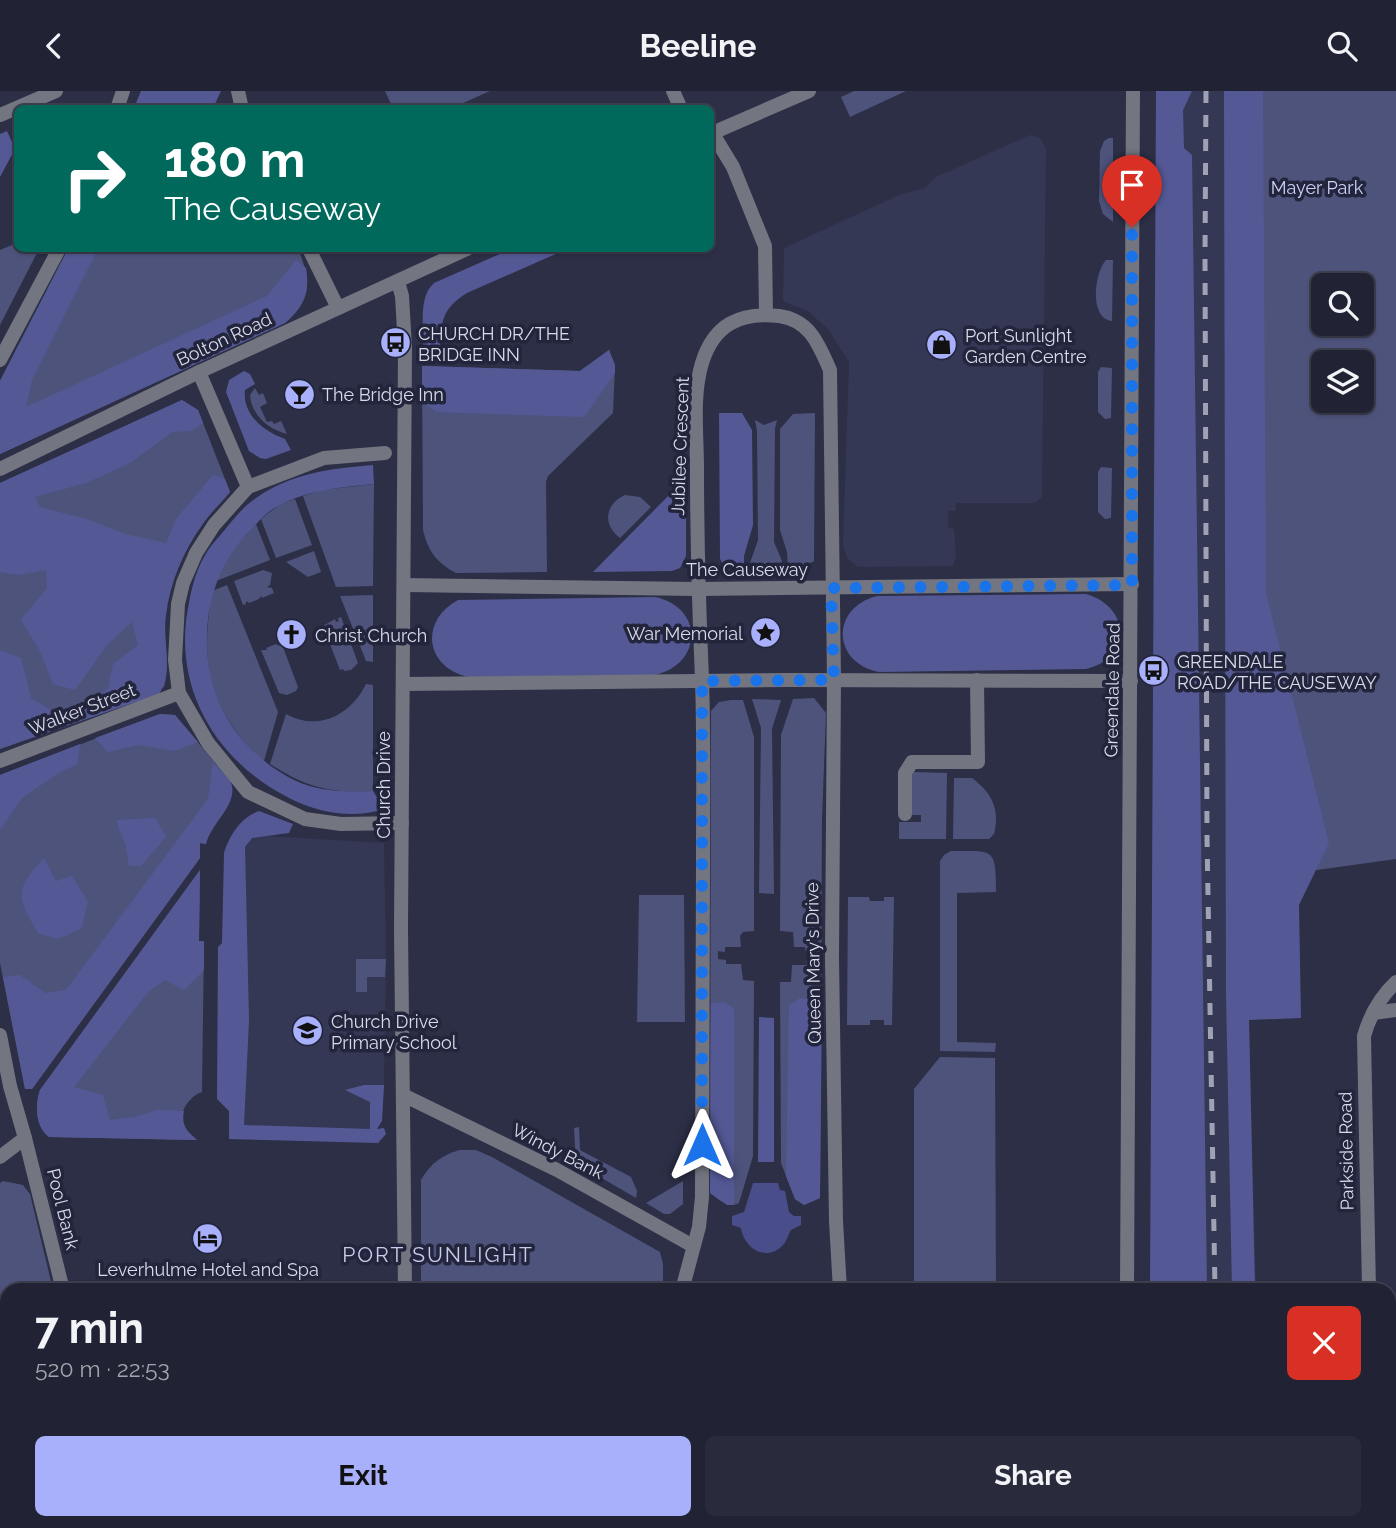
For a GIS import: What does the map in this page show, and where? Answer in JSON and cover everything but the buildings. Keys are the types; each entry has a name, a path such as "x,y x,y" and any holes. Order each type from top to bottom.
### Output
{"street":[{"path":"24,105 57,91"},
{"path":"714,133 809,91"},
{"name":"Greendale Road","path":"1127,1283 1133,91"},
{"path":"714,137 733,167 765,246 766,315"},
{"path":"0,360 57,252"},
{"path":"310,252 338,308"},
{"name":"Bolton Road","path":"0,469 200,372 461,252"},
{"name":"Church Drive","path":"398,282 402,296 405,348 402,824 405,1283"},
{"name":"Jubilee Crescent","path":"684,1283 699,1227 702,1197 702,681 697,589 696,414 699,379 710,344 724,327 741,317 790,317 815,336 830,370 833,637"},
{"path":"200,372 248,487"},
{"path":"385,453 324,458 248,487 214,525 196,552 183,583 178,604 175,660 179,694 208,743 248,792 305,819 341,824 402,824"},
{"name":"The Causeway","path":"404,585 697,589 1132,585"},
{"name":"Queen Mary's Drive","path":"833,637 832,958 836,1221 840,1283"},
{"path":"403,684 834,680 1130,681"},
{"path":"905,814 905,773 912,762 978,762 977,680"},
{"name":"Walker Street","path":"0,761 179,694"},
{"name":"Parkside Road","path":"1369,1283 1364,1036 1373,1013 1385,993 1396,982"},
{"path":"1373,1013 1396,1010"},
{"name":"Pool Bank","path":"0,1035 10,1086 61,1283"},
{"name":"Windy Bank","path":"403,1095 557,1170 694,1246"},
{"path":"0,1157 24,1138"}],"shaded area":[{"path":"141,91 221,91 214,105 135,105"},
{"path":"1156,91 1192,91 1183,110 1184,148 1192,155 1207,1283 1150,1283"},
{"path":"1157,91 1244,91 1249,1019 1256,1283 1153,1283"},
{"path":"1224,91 1263,91 1266,593 1329,843 1299,905 1301,1018 1249,1020 1255,1283 1232,1283 1226,994"},
{"path":"7,131 14,151 0,177 0,134"},
{"name":"Port Sunlight Garden Centre","path":"1030,135 1040,138 1046,148 1042,497 1035,503 956,503 955,511 948,511 948,528 954,529 956,557 953,566 858,567 847,558 843,545 849,362 828,329 808,311 783,301 784,248 899,195 925,188 936,177"},
{"path":"66,252 96,252 32,380 26,407 267,296 296,260 306,268 304,298 297,311 285,323 0,454 0,381"},
{"path":"504,252 560,252 459,299 445,315 440,347 423,346 424,304 434,283"},
{"path":"609,350 615,373 584,417 436,412 422,400 422,366 580,371"},
{"path":"244,371 250,374 255,384 245,390 247,407 251,414 262,427 285,439 291,450 266,459 249,451 226,392 229,380"},
{"path":"182,400 198,410 203,423 191,431 172,432 130,463 86,483 35,497 40,507 90,520 125,534 166,543 176,519 213,475 225,479 230,492 195,535 174,579 165,625 166,676 159,694 0,749 0,650 21,658 31,698 54,712 90,706 108,688 113,664 138,645 132,622 107,645 75,690 53,684 40,651 21,620 47,588 46,570 19,575 0,572 0,483"},
{"path":"719,413 742,413 752,430 753,525 744,556 744,570 724,566 720,559"},
{"path":"373,465 374,484 302,496 265,515 238,544 226,562 217,581 209,612 208,664 214,688 223,711 252,750 271,766 303,784 333,790 373,791 384,809 361,814 337,813 302,804 264,783 241,765 221,743 205,719 194,692 187,664 185,634 190,597 200,564 213,544 248,504 295,478"},
{"path":"681,483 686,483 686,556 680,568 672,571 593,572"},
{"path":"1086,594 1101,601 1111,610 1118,621 1120,632 1118,644 1112,654 1101,663 1086,669 879,672 863,667 852,658 845,647 845,623 851,612 862,602 877,596"},
{"path":"655,597 671,603 682,612 689,623 691,636 689,649 682,660 670,669 654,675 469,677 454,672 443,664 432,643 437,620 445,609 458,600"},
{"path":"160,714 175,715 198,742 174,751 138,745 108,752 95,738"},
{"path":"80,744 77,764 22,798 0,830 0,775"},
{"path":"213,762 230,780 232,791 228,806 206,844 200,843 200,858 32,1089 25,1089 3,977 20,975 45,993 66,990 208,799"},
{"path":"259,811 293,824 289,833 252,838 245,847 249,1020 244,1125 370,1129 370,1102 345,1090 364,1085 384,1085 382,1121 377,1129 384,1128 386,1134 378,1143 229,1139 229,1111 217,1099 218,947 222,943 224,853 237,828"},
{"path":"155,818 166,837 141,866 129,866 126,847 116,820"},
{"name":"Church Drive Primary School","path":"248,835 384,843 384,1085 382,1121 376,1130 229,1125 235,849"},
{"path":"44,858 56,881 72,876 88,902 81,929 58,939 38,933 23,902 23,886"},
{"path":"200,870 199,941 204,941 204,970 184,990 165,980 148,992 74,1087 103,1095 110,1120 135,1117 157,1110 184,1111 183,1121 186,1128 197,1140 49,1137 41,1128 37,1115 40,1090"},
{"path":"800,998 822,1002 820,1198 804,1205 795,1199 786,1176 789,1006"},
{"path":"725,1002 734,1009 734,1205 727,1205 710,1193 711,1003"},
{"path":"759,1017 774,1018 774,1162 758,1162"},
{"path":"753,1183 778,1183 780,1190 785,1191 789,1212 794,1216 801,1216 801,1225 791,1230 786,1242 770,1253 763,1253 751,1247 741,1228 732,1225 732,1216 744,1212"}],"green space":[{"path":"385,91 490,91 459,105 392,105"},
{"path":"854,91 906,91 850,117 841,97"},
{"name":"Mayer Park","path":"1244,91 1396,91 1396,859 1244,880"},
{"path":"1113,138 1113,222 1103,214 1099,201 1100,151 1104,141"},
{"path":"14,244 14,252 37,252 0,325 0,250"},
{"path":"66,252 299,252 307,289 301,306 285,323 0,454 0,381"},
{"path":"1106,260 1113,260 1112,321 1100,312 1096,295 1099,275"},
{"path":"609,350 615,365 613,413 548,476 546,482 547,572 456,573 444,565 434,556 423,530 422,366 580,371"},
{"path":"1101,367 1112,368 1111,418 1105,419 1098,412 1098,372"},
{"path":"255,388 259,395 263,393 267,403 260,407 267,422 272,421 274,424 281,421 287,434 274,429 257,415 250,395"},
{"path":"182,400 198,410 230,492 195,535 173,580 165,616 167,670 164,687 0,749 0,483"},
{"path":"815,413 814,561 799,569 788,570 787,552 780,530 780,429 793,414"},
{"path":"755,420 764,425 777,420 774,542 782,561 781,570 750,570 758,540"},
{"path":"1101,467 1112,468 1111,518 1105,519 1098,512 1098,472"},
{"path":"374,484 373,586 336,587 303,496 322,490"},
{"path":"625,495 640,497 651,507 620,538 610,527 608,515 613,504"},
{"path":"295,499 312,545 276,558 261,519 280,504"},
{"path":"256,524 270,560 216,581 232,550"},
{"path":"314,551 321,572 308,577 286,562"},
{"path":"263,570 272,573 270,585 267,587 272,588 274,593 249,603 246,601 243,605 234,581"},
{"path":"227,585 278,712 264,761 235,730 216,696 211,679 207,646 212,591"},
{"path":"373,595 373,662 366,661 340,596"},
{"path":"341,617 358,663 351,670 344,671 340,670 323,626 335,619 336,622 339,621 338,618"},
{"path":"281,642 298,687 287,695 279,693 261,650 267,650 266,648 276,644 279,646"},
{"path":"366,684 373,685 373,791 344,791 319,787 270,764 286,714 310,721 332,717 352,704"},
{"path":"814,698 826,713 822,820 820,1198 804,1205 795,1199 781,1163 780,982 791,982 792,965 806,965 806,961 816,961 815,952 806,952 805,947 794,947 793,932 780,931 781,735 793,699"},
{"path":"752,699 781,700 772,729 774,894 759,893 761,728"},
{"path":"743,700 754,737 754,931 743,932 740,936 741,947 725,947 725,952 718,951 718,959 726,960 726,964 741,964 743,980 754,981 753,1156 739,1203 735,1205 724,1203 710,1193 711,711 719,702"},
{"path":"160,714 175,715 231,782 230,801 213,827 206,844 200,843 200,858 32,1089 25,1089 0,963 0,775"},
{"path":"914,772 947,773 946,839 899,839 899,822 921,822 921,815 911,815 911,777"},
{"path":"954,778 972,778 993,802 996,825 994,834 989,839 953,839"},
{"path":"951,851 984,852 993,859 995,867 996,892 957,893 957,1042 996,1043 995,1052 940,1051 940,861"},
{"path":"200,870 199,941 204,941 202,1092 188,1102 182,1118 184,1129 197,1140 49,1137 41,1127 37,1115 40,1090"},
{"path":"639,895 684,895 685,1022 637,1022"},
{"path":"848,897 869,897 870,901 884,901 884,897 894,897 892,1025 884,1025 884,1020 870,1020 870,1025 847,1025"},
{"path":"356,959 386,959 385,977 367,977 367,992 356,992"},
{"path":"940,1057 995,1058 996,1283 914,1283 914,1089"},
{"path":"579,1127 580,1150 631,1177 637,1191 636,1198 576,1163 574,1128"},
{"path":"459,1150 476,1150 492,1157 660,1252 663,1283 421,1283 421,1180 437,1161"},
{"path":"3,1181 23,1185 30,1194 51,1283 0,1283 0,1183"},
{"path":"683,1181 683,1204 670,1214 664,1214 646,1203"}],"railway":[{"path":"1206,91 1207,838 1215,1283"}],"place":[{"name":"CHURCH DR/THE BRIDGE INN","path":"395,343"},
{"name":"Port Sunlight Garden Centre","path":"942,345"},
{"name":"The Bridge Inn","path":"299,394"},
{"name":"War Memorial","path":"766,633"},
{"name":"Christ Church","path":"292,635"},
{"name":"GREENDALE ROAD/THE CAUSEWAY","path":"1154,671"},
{"name":"Church Drive Primary School","path":"308,1031"},
{"name":"Leverhulme Hotel and Spa","path":"208,1238"}],"district":[{"name":"PORT SUNLIGHT","path":"438,1254"}],"route":[{"path":"702,1145 702,681 834,680 831,588 1132,585 1132,227"}]}
